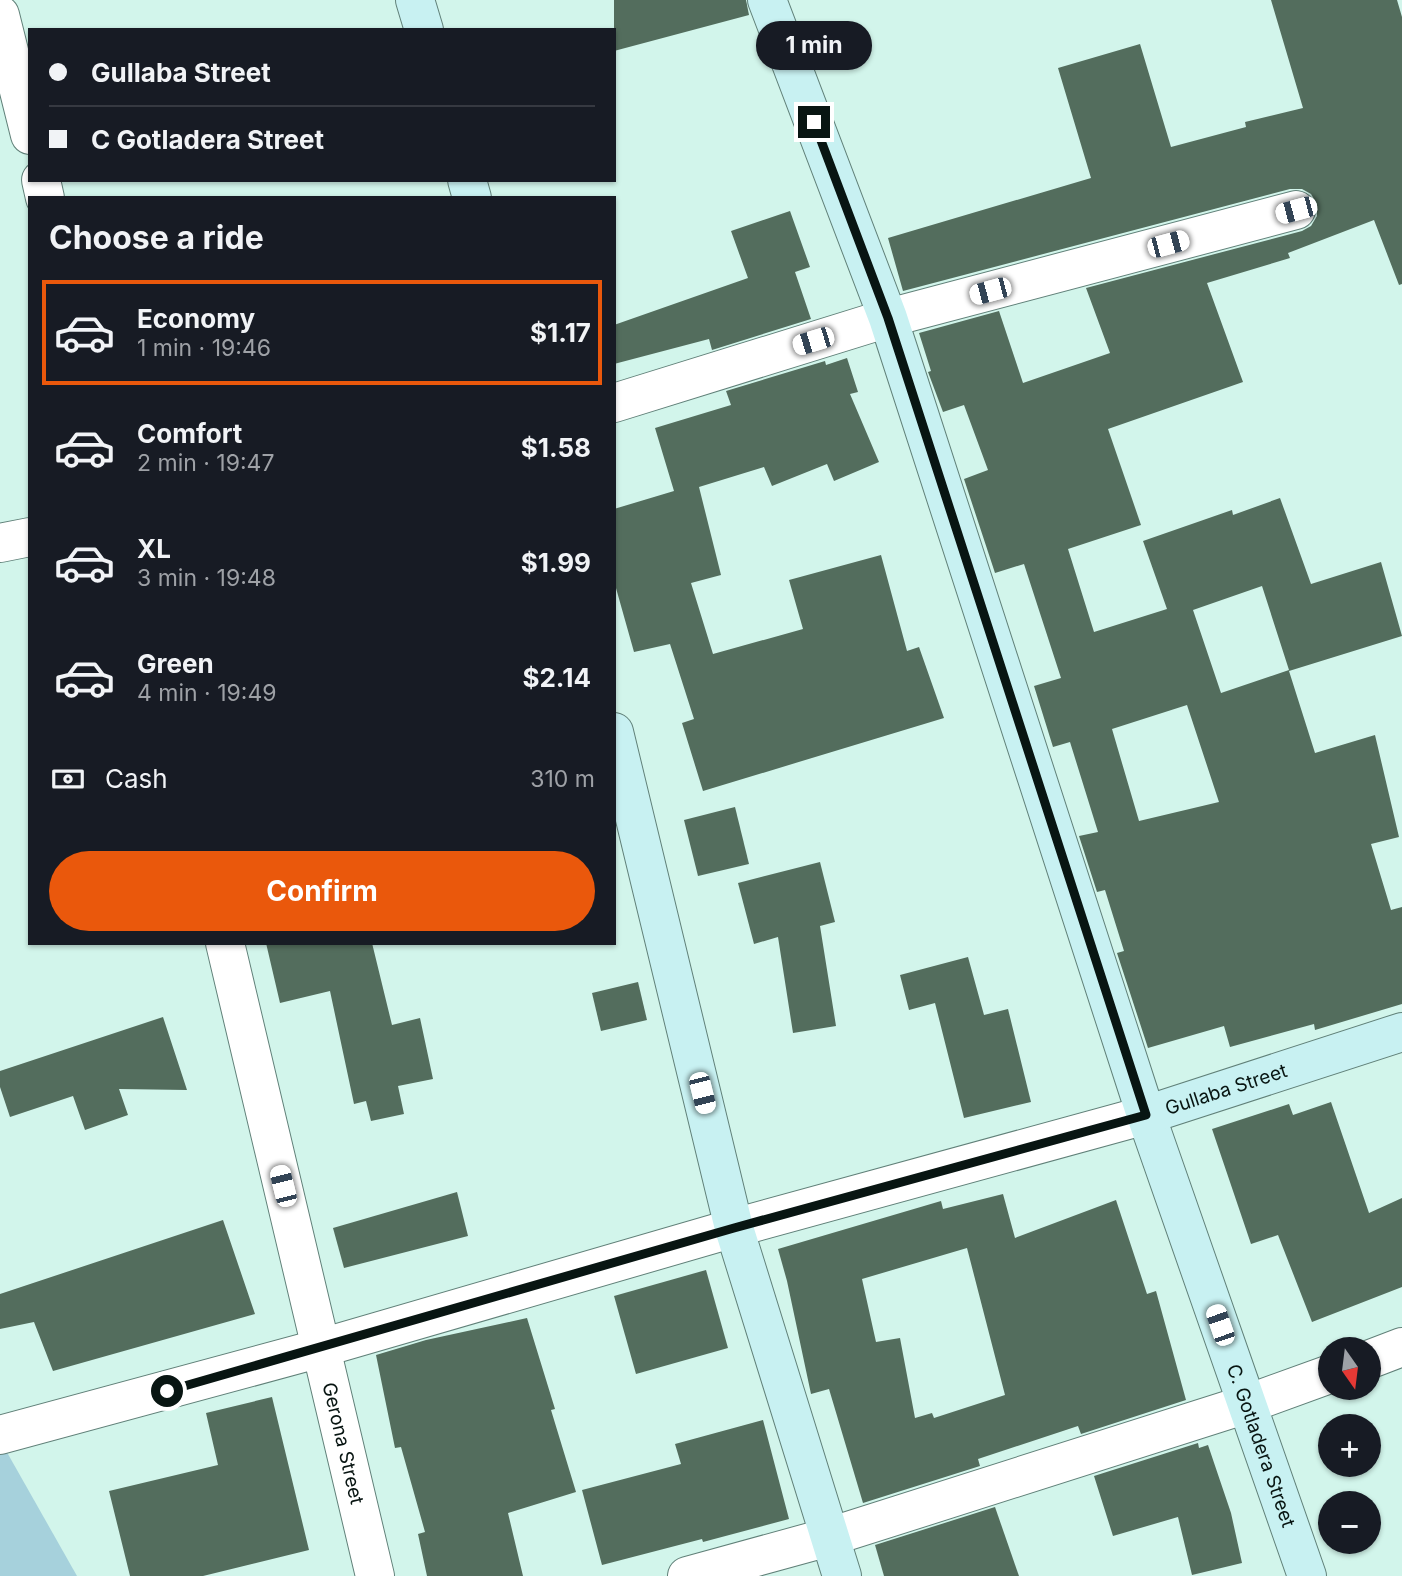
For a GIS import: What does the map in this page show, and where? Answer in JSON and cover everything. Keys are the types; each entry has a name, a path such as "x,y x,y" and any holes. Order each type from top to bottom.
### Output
{"street":[{"path":"415,0 423,28"},
{"name":"C. Gotladera Street","path":"767,0 888,318 1146,1115 1307,1576"},
{"path":"0,15 28,127"},
{"path":"616,402 888,318 1296,210"},
{"path":"0,543 28,537"},
{"path":"616,740 734,1228 842,1576"},
{"name":"Gerona Street","path":"225,945 375,1576"},
{"name":"Gullaba Street","path":"0,1435 321,1348 734,1228 1146,1115 1402,1032"},
{"path":"1381,1355 1402,1347"},
{"path":"687,1576 829,1537 1247,1404 1318,1378"}],"water":[{"path":"0,1440 77,1576 0,1576"}],"building":[{"path":"614,0 746,0 749,15 616,50"},
{"path":"1271,0 1397,0 1402,17 1402,284 1399,285 1374,220 1288,253 1290,258 1207,283 1243,382 1108,429 1141,525 1068,549 1094,632 1167,609 1143,541 1232,510 1233,515 1280,498 1311,584 1381,562 1402,636 1289,671 1315,753 1375,735 1399,837 1371,844 1391,910 1402,907 1402,1004 1315,1030 1314,1024 1230,1047 1224,1026 1148,1048 1117,953 1124,951 1105,890 1097,892 1079,836 1098,832 1070,742 1053,747 1034,686 1061,678 1024,564 995,573 964,479 988,470 964,405 943,412 928,372 931,371 919,333 999,311 1023,383 1110,353 1086,288 1302,231 1311,226 1317,216 1317,204 1311,194 1302,189 1290,189 903,291 888,238 1091,178 1058,68 1140,44 1171,147 1246,127 1245,122 1303,108","holes":["1262,586 1289,670 1221,693 1193,610","1187,705 1219,802 1139,821 1112,729"]},
{"path":"790,211 810,267 795,272 811,319 712,350 709,339 616,363 616,324 748,278 731,231"},
{"path":"847,358 858,392 850,394 879,462 834,481 827,464 772,486 764,467 699,487 721,575 691,583 713,654 803,629 789,580 881,555 907,651 919,647 944,718 703,791 682,723 694,719 670,644 634,652 616,588 616,508 674,491 655,428 731,405 726,391 825,361 826,365"},
{"path":"735,807 749,864 698,876 684,820"},
{"path":"820,862 835,922 820,926 836,1026 793,1033 778,937 754,944 738,883"},
{"path":"266,945 372,945 392,1025 420,1018 433,1079 398,1086 404,1114 371,1121 366,1101 354,1104 330,991 280,1003"},
{"path":"968,957 984,1015 1008,1009 1031,1102 964,1118 935,1003 909,1010 900,975"},
{"path":"638,982 647,1020 601,1031 592,993"},
{"path":"163,1017 187,1090 119,1089 128,1115 85,1130 73,1096 10,1117 0,1087 0,1071"},
{"path":"1331,1102 1369,1213 1402,1198 1402,1287 1312,1322 1278,1235 1251,1244 1212,1129 1289,1104 1293,1115"},
{"path":"457,1192 468,1236 344,1268 333,1228"},
{"path":"1003,1194 1015,1238 1116,1200 1147,1294 1156,1291 1186,1400 1081,1434 1078,1426 978,1459 980,1466 863,1503 829,1389 811,1394 778,1249 941,1201 943,1209","holes":["967,1248 1005,1395 934,1418 932,1413 915,1418 900,1338 876,1342 862,1279"]},
{"path":"223,1220 255,1314 53,1371 34,1322 0,1329 0,1294"},
{"path":"706,1270 728,1348 636,1374 614,1296"},
{"path":"527,1318 555,1409 551,1410 576,1492 508,1513 523,1576 427,1576 418,1534 425,1532 401,1447 395,1448 376,1355 426,1340"},
{"path":"272,1397 309,1550 203,1576 130,1576 109,1491 218,1465 206,1413"},
{"path":"763,1420 789,1519 602,1565 582,1490 681,1464 675,1444"},
{"path":"1198,1443 1199,1448 1208,1445 1231,1513 1242,1563 1192,1575 1178,1517 1113,1536 1094,1476"},
{"path":"995,1507 1019,1576 884,1576 875,1545"}],"route":[{"path":"167,1391 734,1228 1146,1115 888,318 814,122"}]}
